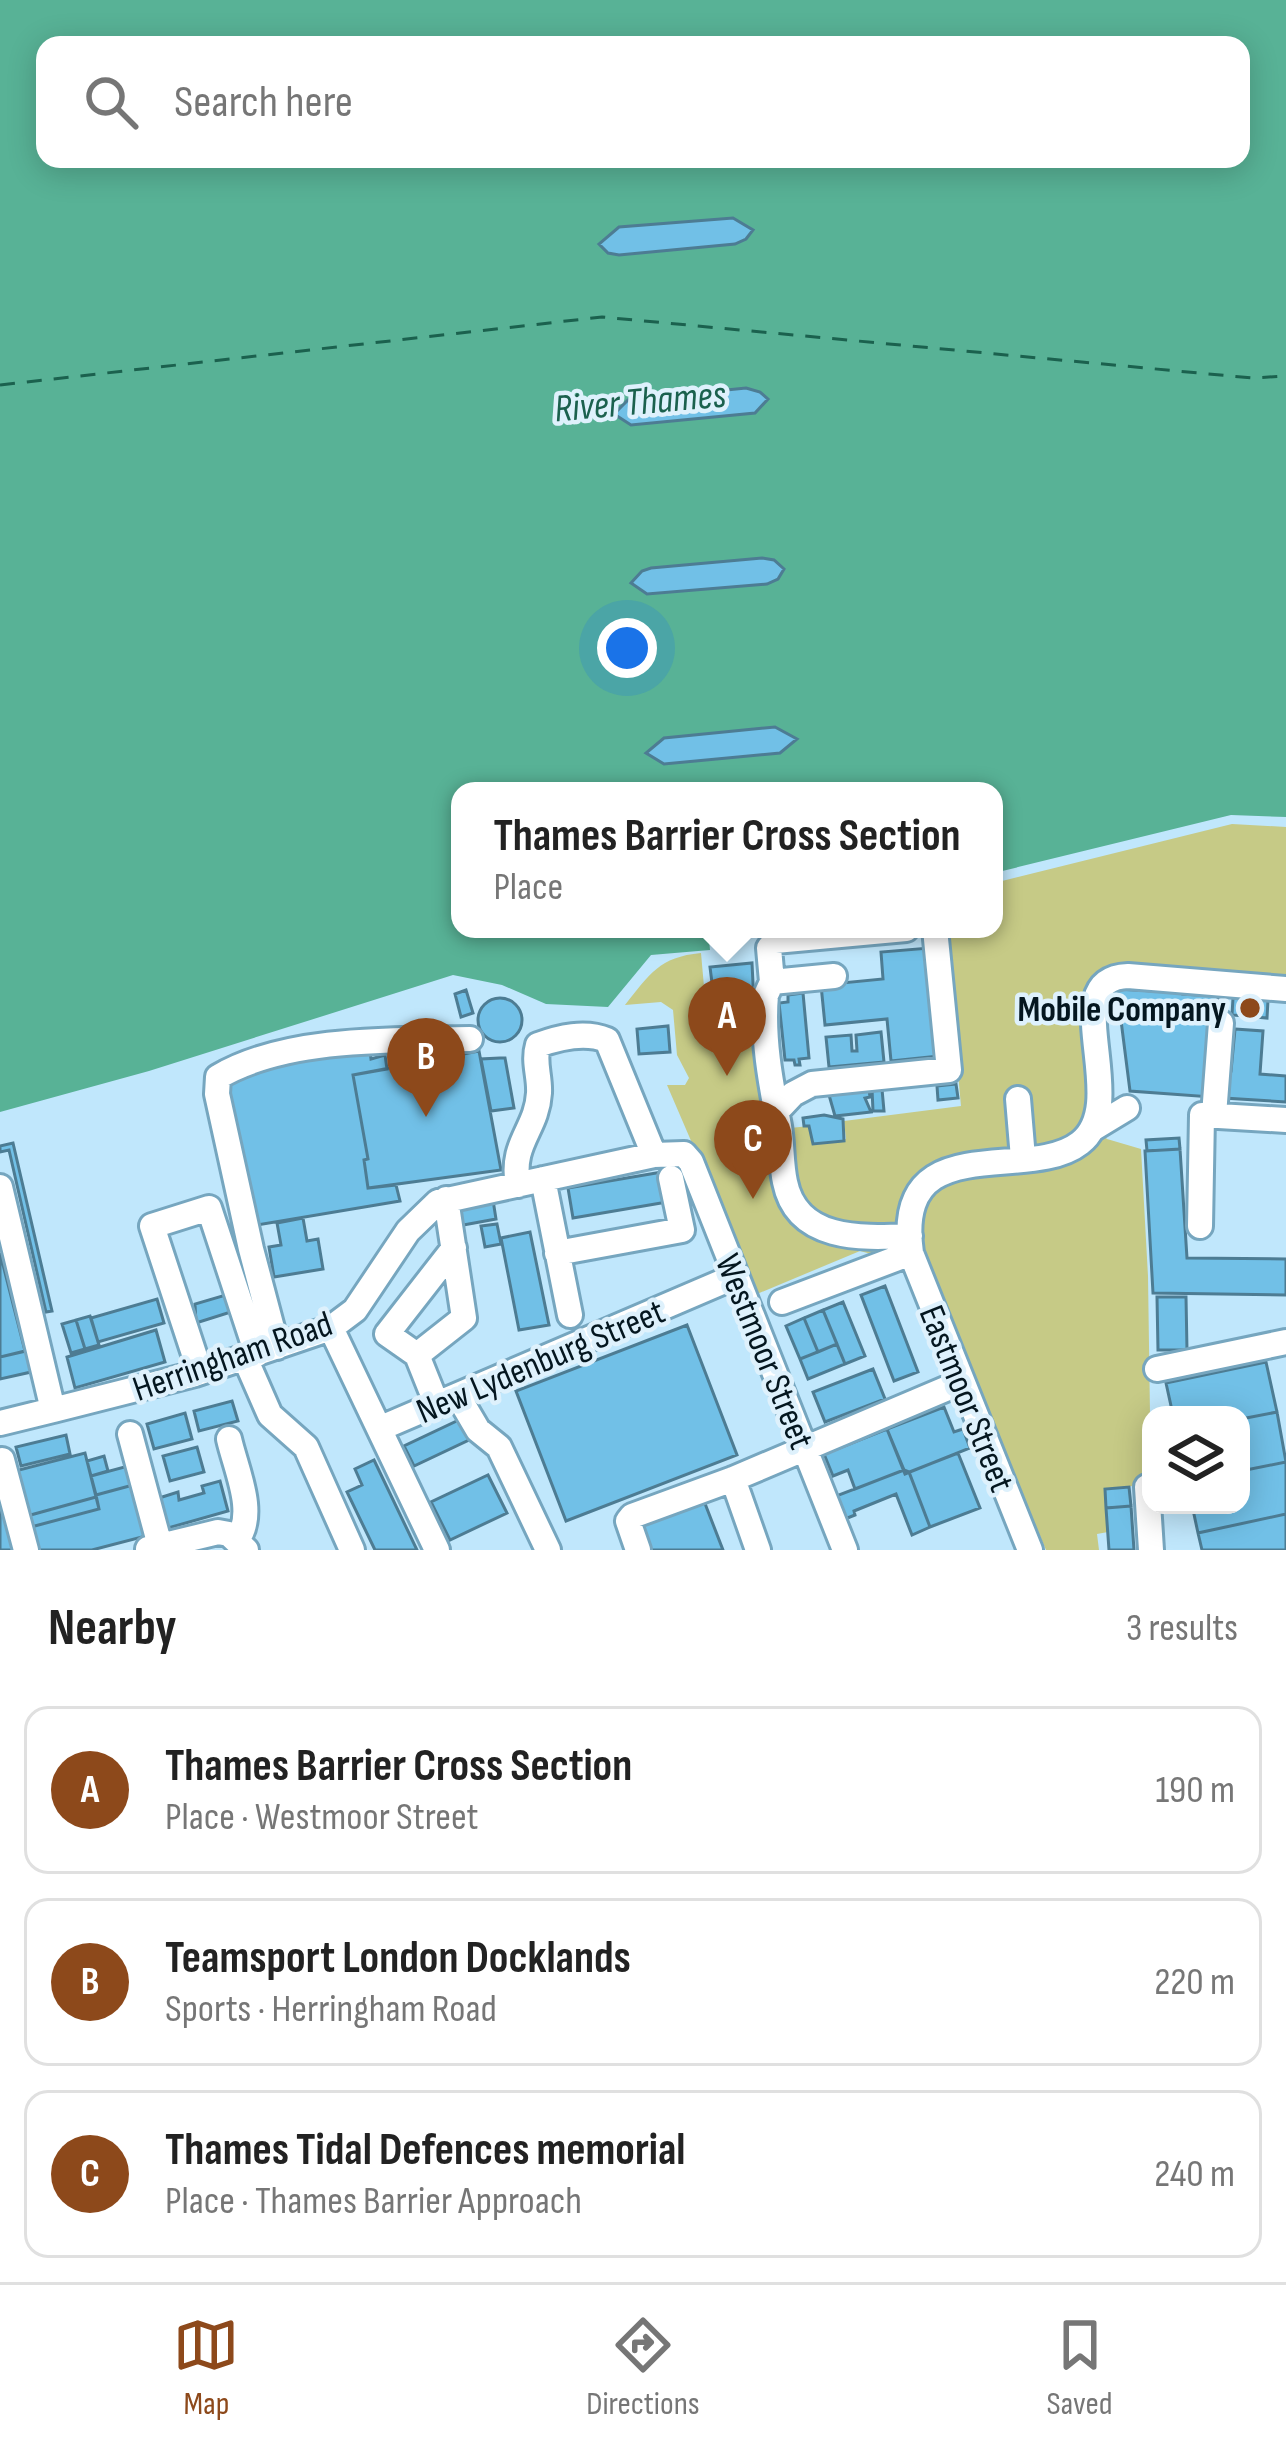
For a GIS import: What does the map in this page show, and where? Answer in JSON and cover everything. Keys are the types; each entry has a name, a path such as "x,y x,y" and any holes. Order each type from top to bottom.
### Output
{"street":[{"path":"808,938 775,941 769,948 772,982 764,1011 790,1198 810,1222 825,1231 910,1245"},
{"path":"778,1121 793,1094 812,1084 949,1070 936,938"},
{"path":"772,982 834,976"},
{"path":"1094,1127 1101,1095 1094,1000 1105,982 1128,976 1286,989"},
{"path":"1200,1226 1221,1023"},
{"path":"417,1355 464,1318 446,1199 530,1182 654,1155 607,1040 584,1035 538,1045 539,1095 514,1166 530,1182 557,1253 570,1315"},
{"path":"260,1353 263,1297 218,1100 218,1077 271,1056 377,1040 470,1039"},
{"path":"1018,1099 1024,1157"},
{"path":"910,1245 916,1203 937,1177 962,1165 1074,1148 1094,1127 1127,1108"},
{"path":"1208,1115 1286,1120"},
{"name":"Westmoor Street","path":"654,1155 684,1154 691,1162 845,1550"},
{"path":"557,1253 682,1230 671,1178"},
{"path":"0,1187 52,1410"},
{"name":"Herringham Road","path":"0,1423 200,1372 331,1328 364,1299 417,1219 446,1199"},
{"path":"200,1372 152,1226 209,1208 260,1353 270,1415 306,1447 352,1550"},
{"path":"260,1230 270,1283 263,1297"},
{"path":"782,1303 910,1245"},
{"name":"Eastmoor Street","path":"910,1245 1030,1550"},
{"path":"454,1248 387,1334 417,1355 447,1400 499,1447 548,1550"},
{"name":"New Lydenburg Street","path":"331,1328 381,1428 736,1276"},
{"path":"1157,1369 1286,1342"},
{"path":"638,1550 628,1521 632,1516 962,1382"},
{"path":"381,1428 436,1550"},
{"path":"130,1434 152,1548 208,1532 229,1534 241,1545"},
{"path":"229,1439 247,1515 241,1545"},
{"path":"2,1460 26,1550"},
{"path":"733,1478 758,1550"},
{"path":"1149,1514 1151,1550"}],"shaded area":[{"path":"1232,824 1286,827 1286,980 1097,976 1094,1099 1088,1119 1107,1139 1141,1149 1150,1406 1142,1406 1142,1485 1105,1489 1108,1532 1097,1534 1099,1550 1046,1550 925,1267 904,1274 886,1258 860,1251 757,1294 667,1085 685,1085 689,1078 677,1055 673,1010 661,1002 625,1005 665,963 701,953 705,998 717,1007 718,1022 754,1019 764,1124 759,1125 760,1135 809,1126 815,1145 846,1139 844,1121 961,1106 946,938 1003,938 1003,881"}],"water":[{"name":"River Thames","path":"0,0 1286,0 1286,817 1231,815 1003,871 1003,782 451,782 451,938 709,938 710,950 651,955 608,1007 546,1004 502,985 453,975 149,1071 0,1112"}],"building":[{"path":"733,218 753,230 735,244 619,255 599,244 619,227"},
{"path":"746,388 768,399 755,413 631,425 614,414 628,400"},
{"path":"762,558 784,569 767,584 647,594 631,583 651,568"},
{"path":"775,727 797,739 780,753 664,764 646,753 664,738"},
{"path":"929,948 939,1056 891,1061 887,1019 825,1025 821,985 883,979 881,952"},
{"path":"752,963 754,1004 715,1007 710,967"},
{"path":"1152,985 1184,988 1183,994 1218,996 1211,1097 1130,1091 1117,989 1152,991"},
{"path":"466,990 473,1013 461,1017 455,994"},
{"path":"803,993 809,1058 795,1065 794,1060 785,1060 779,1003 788,1002 788,995"},
{"path":"500,998 515,1005 522,1020 515,1035 500,1042 485,1035 478,1020 485,1005"},
{"name":"Mobile Company","path":"1233,998 1268,1000 1267,1018 1232,1015"},
{"path":"668,1026 670,1052 639,1054 637,1029"},
{"path":"1235,1029 1263,1031 1260,1074 1286,1076 1286,1102 1224,1098"},
{"path":"881,1032 884,1062 829,1067 826,1037 851,1035 852,1051 857,1051 856,1035"},
{"path":"369,1043 371,1059 385,1055 387,1069 353,1075 368,1159 364,1160 368,1188 396,1185 400,1201 251,1226 226,1078"},
{"path":"479,1051 501,1170 368,1188 364,1160 368,1159 353,1075"},
{"path":"505,1058 514,1108 491,1111 481,1059"},
{"path":"956,1084 958,1098 938,1100 937,1086"},
{"path":"872,1089 882,1089 884,1111 873,1111"},
{"path":"869,1090 870,1097 865,1098 871,1112 835,1116 829,1095"},
{"path":"803,1118 843,1119 844,1141 813,1144"},
{"path":"1179,1138 1180,1149 1147,1151 1146,1140"},
{"path":"13,1143 52,1311 46,1312 9,1150 0,1152 0,1146"},
{"path":"1180,1149 1187,1258 1286,1259 1286,1295 1153,1293 1145,1151"},
{"path":"662,1172 667,1202 573,1218 568,1188"},
{"path":"493,1200 496,1219 458,1226 455,1208"},
{"path":"303,1218 307,1241 318,1239 323,1269 274,1277 269,1247 281,1245 277,1223"},
{"path":"497,1224 501,1244 485,1247 481,1226"},
{"path":"530,1232 549,1325 519,1330 501,1238"},
{"path":"0,1253 25,1351 0,1357"},
{"path":"885,1286 918,1372 894,1381 861,1295"},
{"path":"229,1294 234,1311 196,1323 195,1304"},
{"path":"1157,1297 1186,1297 1187,1350 1158,1350"},
{"path":"157,1299 164,1323 98,1342 91,1318"},
{"path":"843,1302 865,1356 845,1364 823,1310"},
{"path":"823,1310 837,1344 818,1352 804,1318"},
{"path":"90,1316 99,1345 85,1349 76,1320"},
{"path":"804,1318 818,1352 800,1359 786,1326"},
{"path":"76,1320 85,1349 71,1353 62,1324"},
{"path":"687,1325 737,1455 566,1521 516,1391"},
{"path":"156,1330 165,1362 75,1388 67,1357"},
{"path":"837,1344 845,1364 808,1379 800,1359"},
{"path":"26,1351 31,1372 0,1379 0,1357"},
{"path":"1266,1362 1277,1412 1250,1417 1250,1406 1171,1406 1166,1383"},
{"path":"873,1369 885,1399 825,1422 813,1392"},
{"path":"232,1401 238,1421 199,1431 194,1411"},
{"path":"944,1407 954,1432 963,1429 970,1448 905,1474 887,1429"},
{"path":"1277,1412 1286,1462 1250,1469 1250,1417"},
{"path":"185,1413 192,1439 154,1449 147,1424"},
{"path":"461,1419 471,1439 414,1466 404,1446"},
{"path":"887,1429 904,1470 855,1489 848,1470 833,1476 824,1454"},
{"path":"66,1435 70,1454 21,1466 16,1447"},
{"path":"197,1447 204,1472 170,1481 163,1456"},
{"path":"85,1453 96,1497 27,1516 15,1471"},
{"path":"958,1453 980,1508 930,1527 909,1472"},
{"path":"104,1456 108,1471 91,1476 87,1461"},
{"path":"374,1460 417,1550 375,1550 347,1492 362,1485 355,1469"},
{"path":"1286,1462 1286,1514 1198,1533 1194,1514 1250,1514 1250,1469"},
{"path":"128,1466 133,1485 96,1495 91,1476"},
{"path":"909,1472 930,1527 912,1535 896,1494 845,1519 836,1496"},
{"path":"488,1475 507,1513 450,1540 431,1502"},
{"path":"220,1481 228,1511 168,1528 159,1498 178,1492 179,1500 204,1493 202,1486"},
{"path":"133,1485 146,1536 92,1550 37,1550 31,1527 99,1509 96,1495"},
{"path":"1129,1487 1131,1506 1106,1508 1105,1489"},
{"path":"96,1497 99,1509 31,1527 27,1516"},
{"path":"704,1501 723,1550 650,1550 641,1525"},
{"path":"1131,1506 1134,1550 1109,1550 1106,1508"},
{"path":"9,1509 20,1550 0,1550 0,1512"},
{"path":"1286,1514 1286,1550 1202,1550 1198,1533"}],"ferry route":[{"path":"0,385 602,317 1252,378 1286,376"}],"place":[{"name":"Mobile Company","path":"1250,1008"},
{"name":"Thames Barrier Cross Section","path":"727,1076"},
{"name":"Teamsport London Docklands","path":"426,1117"},
{"name":"Thames Tidal Defences memorial","path":"753,1199"}]}
